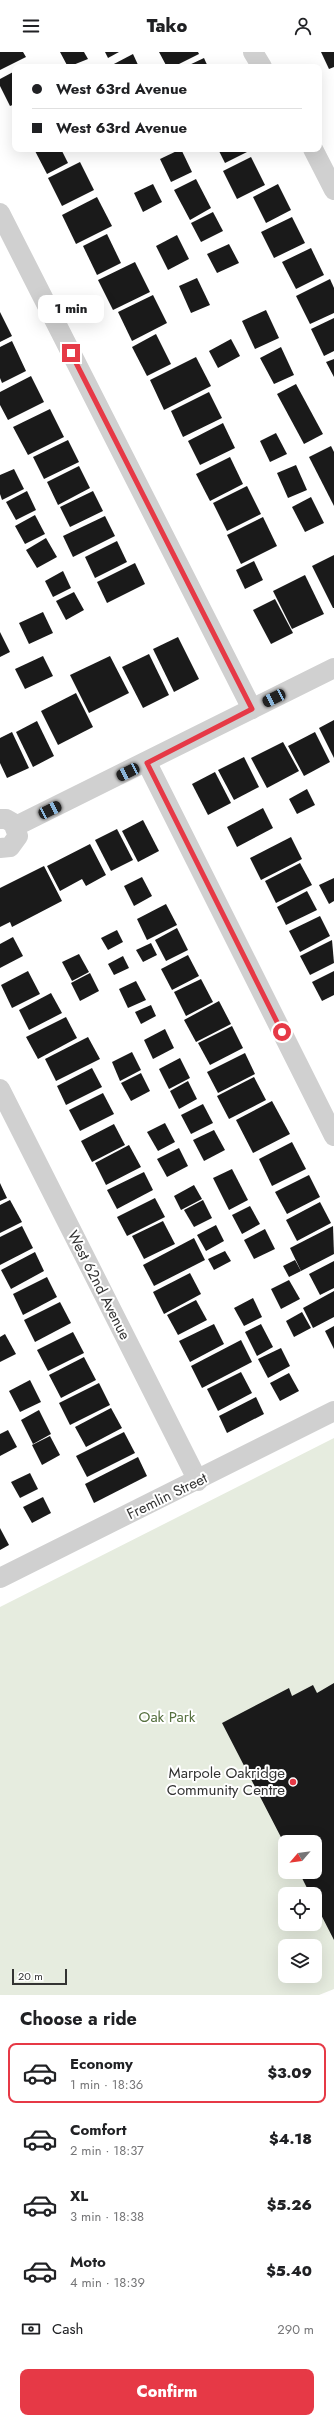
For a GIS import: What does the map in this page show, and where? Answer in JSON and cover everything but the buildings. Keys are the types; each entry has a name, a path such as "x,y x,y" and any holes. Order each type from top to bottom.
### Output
{"street":[{"path":"253,52 260,64"},
{"path":"315,152 334,190"},
{"path":"0,213 252,709"},
{"path":"0,848 6,848 14,844 18,836 8,823 147,763 334,668"},
{"path":"147,763 326,1102 334,1136"},
{"name":"West 62nd Avenue","path":"0,1089 198,1481"},
{"name":"Fremlin Street","path":"0,1578 198,1481 334,1411"}],"green space":[{"name":"Oak Park","path":"334,1438 334,1989 319,1995 0,1995 0,1607"}],"place":[{"name":"Marpole Oakridge Community Centre","path":"293,1782"}],"route":[{"path":"71,353 184,578 252,709 147,763 282,1032"}]}
